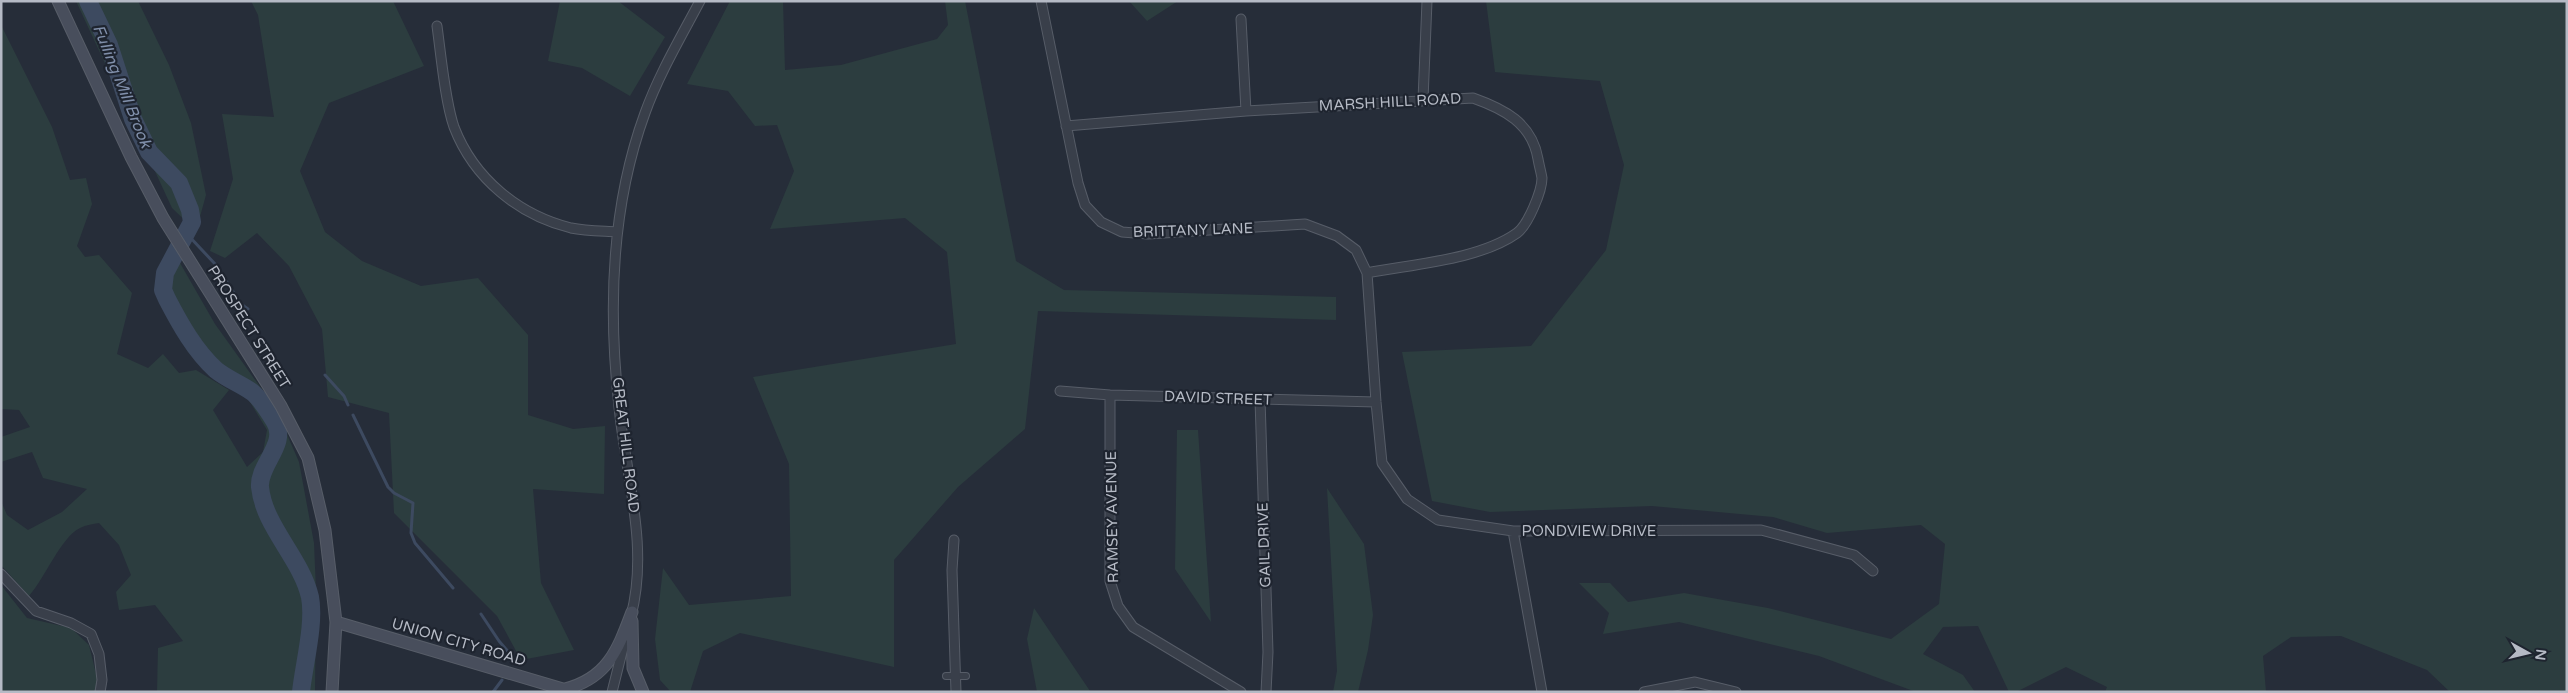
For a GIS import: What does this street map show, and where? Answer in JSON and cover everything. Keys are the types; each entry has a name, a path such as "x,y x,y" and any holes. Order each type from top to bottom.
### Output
{"main road":[{"name":"PROSPECT STREET","path":"58,1 131,157 177,242 281,406 308,458 325,530 336,622 332,692"},
{"path":"569,691 585,684 617,652 632,612"},
{"path":"632,612 633,668 643,692"},
{"name":"UNION CITY ROAD","path":"336,622 569,691"}],"street":[{"name":"GREAT HILL ROAD","path":"612,692 638,588 636,511 619,408 614,323 617,232 630,163 646,111 700,1"},
{"name":"BRITTANY LANE","path":"1041,1 1078,184 1085,205 1101,222 1122,232 1148,234 1305,224 1337,236 1356,250 1368,273 1376,402"},
{"path":"1423,100 1427,1"},
{"path":"1241,18 1246,111"},
{"path":"437,26 454,127 470,158 494,188 528,213 572,228 617,232"},
{"name":"MARSH HILL ROAD","path":"1066,126 1246,111 1472,98 1500,108 1524,127 1537,152 1542,179 1534,208 1519,232 1497,244 1466,254 1368,273"},
{"name":"DAVID STREET","path":"1060,391 1110,395 1376,402"},
{"name":"RAMSEY AVENUE","path":"1110,395 1110,581 1118,606 1133,627 1241,692"},
{"name":"GAIL DRIVE","path":"1260,399 1268,652 1266,692"},
{"name":"PONDVIEW DRIVE","path":"1376,402 1382,463 1407,499 1438,520 1513,531 1760,530 1854,555 1873,571"},
{"path":"1513,531 1542,692"},
{"path":"954,540 951,676 956,692"},
{"path":"1,574 36,611 71,623 91,634 99,654 102,680 100,692"},
{"path":"951,676 966,676"},
{"path":"1644,692 1695,682 1736,692"}],"shaded area":[{"path":"76,1 138,1 169,65 191,123 206,195 196,231 172,208"},
{"path":"251,1 393,1 424,66 329,103 300,171 325,232 362,261 421,286 478,278 528,335 528,415 573,429 605,426 604,494 533,489 541,583 574,650 521,660 497,616 394,513 389,413 328,397 322,329 289,266 257,233 225,258 210,251 233,179 222,114 274,117 258,15"},
{"path":"560,1 618,1 665,37 630,96 582,68 548,61"},
{"path":"730,1 783,1 785,70 841,65 937,39 948,25 945,1 965,1 1016,261 1064,290 1336,297 1336,320 1038,311 1025,429 958,487 894,560 894,667 740,633 703,651 690,692 671,692 660,680 655,639 663,568 689,605 791,596 789,464 753,377 956,344 947,252 905,218 770,229 794,171 777,125 755,126 728,91 687,84"},
{"path":"1129,1 1178,1 1147,21"},
{"path":"1486,1 2567,1 2567,692 2450,692 2427,670 2341,636 2291,637 2263,656 2266,692 2105,692 2107,687 2066,667 2016,692 2009,692 1978,626 1943,627 1923,654 1963,675 1975,692 1916,692 1819,656 1679,622 1603,634 1609,613 1579,583 1610,583 1628,602 1684,593 1768,608 1891,639 1939,604 1945,544 1921,525 1827,533 1773,517 1652,506 1490,512 1432,501 1402,352 1531,346 1606,250 1624,165 1600,81 1495,72"},
{"path":"1,25 52,127 70,180 86,178 92,204 77,246 85,257 99,255 132,293 117,354 148,368 163,354 179,373 196,370 229,390 213,410 247,467 263,452 267,430 247,397 185,340 158,286 172,249 215,324 276,409 299,462 314,543 316,591 315,692 157,692 158,648 183,641 155,605 119,610 116,592 131,575 119,545 99,523 82,527 66,540 29,596 1,565 1,501 7,515 28,530 62,512 87,489 43,478 32,452 1,462 1,437 30,427 19,410 1,409"},
{"path":"1177,430 1198,430 1211,622 1175,569"},
{"path":"1327,488 1364,544 1373,615 1368,650 1358,692 1333,692 1337,671"},
{"path":"1,585 27,618 71,628 89,645 98,682 95,692 1,692"},
{"path":"1034,608 1091,692 1037,692 1027,639"}],"waterway":[{"name":"Fulling Mill Brook","path":"88,1 109,45 133,119 149,152 179,183 190,210 192,222 165,273 163,290 183,327 208,363 220,373 255,395 270,414 278,430 278,438 263,471 260,487 268,516 299,569 310,597 310,632 301,692"},
{"path":"187,234 216,265 241,304 248,309"},
{"path":"325,375 344,396 348,405"},
{"path":"353,415 388,487 394,493 413,503 411,533 415,543 453,588"},
{"path":"481,614 511,655 510,660"},
{"path":"493,692 502,680"}]}
